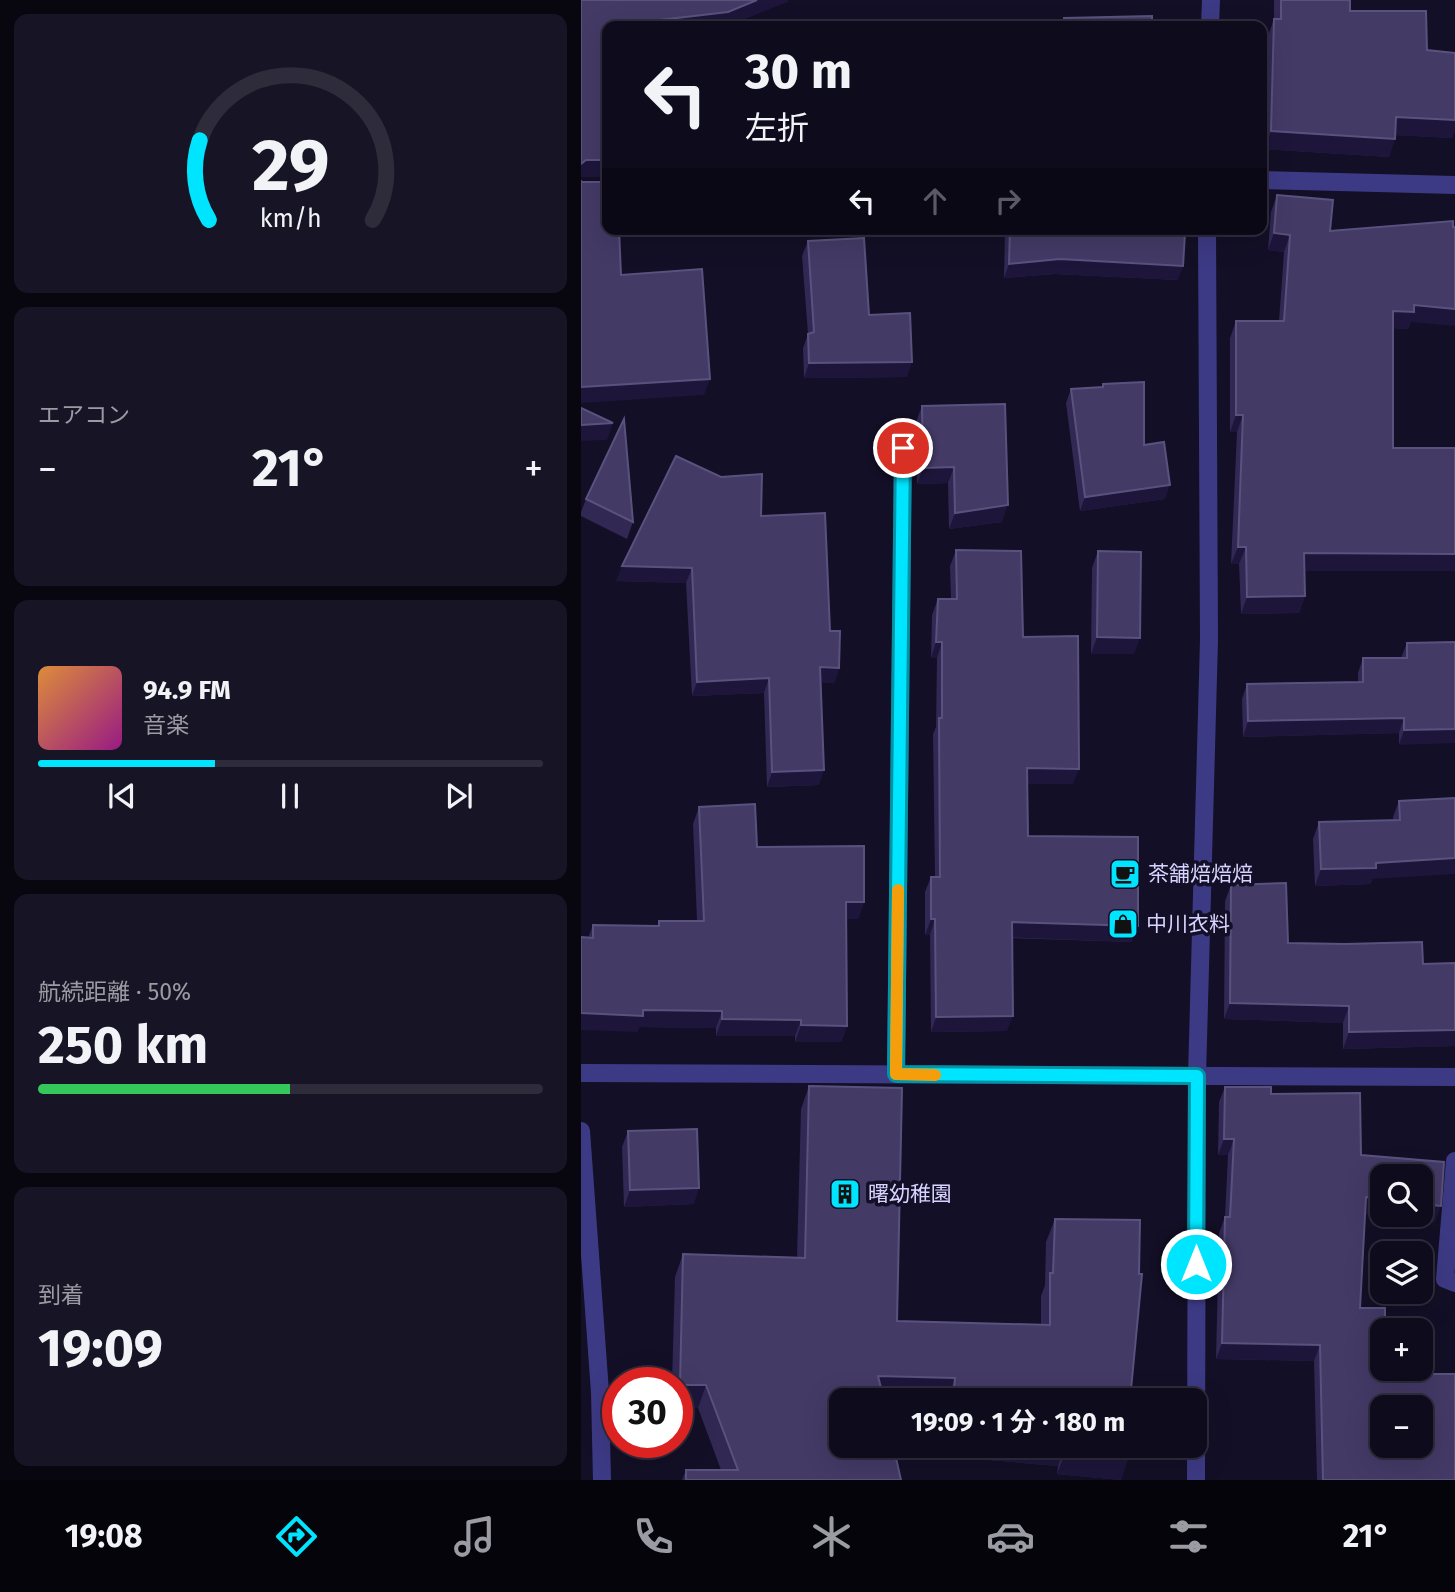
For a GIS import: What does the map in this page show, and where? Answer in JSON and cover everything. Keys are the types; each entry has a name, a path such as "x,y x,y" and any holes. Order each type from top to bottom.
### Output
{"street":[{"path":"1210,21 1211,0"},
{"path":"1267,180 1455,185"},
{"path":"1196,1480 1197,1076 1209,640 1207,235"},
{"path":"896,1074 903,448"},
{"path":"581,1073 1455,1077"},
{"path":"581,1131 600,1392 603,1480"},
{"path":"1455,1161 1445,1279 1455,1283"}],"building":[{"path":"581,0 757,0 728,12 652,21 602,21 602,160 586,160 581,164"},
{"path":"1281,0 1350,0 1350,11 1426,11 1427,50 1455,53 1455,120 1396,117 1395,139 1271,131 1274,19 1281,19"},
{"path":"1152,16 1152,21 1064,21 1064,18"},
{"path":"581,181 602,182 602,235 619,235 621,275 702,269 710,379 581,387"},
{"path":"1277,195 1333,200 1330,231 1453,221 1455,309 1414,305 1414,312 1393,311 1393,448 1455,448 1455,554 1304,553 1305,596 1247,597 1246,547 1238,547 1243,415 1236,415 1236,321 1284,321 1290,235 1274,233"},
{"path":"1010,235 1185,235 1183,266 1060,259 1009,264"},
{"path":"864,238 869,315 910,313 912,362 809,363 808,334 814,332 808,241"},
{"path":"1144,382 1144,445 1164,442 1170,485 1085,497 1071,389"},
{"path":"1005,404 1008,505 955,513 954,467 923,468 922,406"},
{"path":"581,408 613,423 581,425"},
{"path":"624,419 633,522 586,499"},
{"path":"676,456 721,477 762,474 761,516 825,513 830,631 840,631 839,668 820,667 824,770 772,772 769,678 697,682 692,568 622,566"},
{"path":"956,550 1021,551 1023,637 1078,636 1079,769 1027,768 1028,836 1138,837 1138,926 1012,922 1013,1016 936,1017 935,919 931,919 931,877 940,877 939,718 942,718 942,642 936,642 938,599 957,599"},
{"path":"1098,551 1141,552 1140,638 1097,637"},
{"path":"1455,642 1455,729 1404,730 1404,718 1248,721 1247,684 1363,682 1363,658 1407,658 1407,643"},
{"path":"1455,798 1455,858 1376,863 1376,868 1321,869 1319,822 1400,820 1399,801"},
{"path":"755,804 757,847 864,846 864,902 846,902 847,1026 801,1025 801,1020 722,1019 722,1011 643,1010 643,1016 581,1013 581,937 593,938 593,925 659,926 659,921 704,921 699,807"},
{"path":"1286,883 1288,943 1422,942 1423,964 1455,963 1455,1030 1349,1032 1349,1006 1230,1003 1231,885"},
{"path":"809,1086 902,1088 897,1321 1050,1325 1050,1273 1053,1273 1055,1219 1140,1220 1139,1274 1142,1274 1131,1388 954,1388 955,1378 878,1376 881,1388 829,1388 829,1458 896,1458 901,1480 686,1480 686,1470 738,1470 706,1385 693,1385 693,1367 680,1367 683,1254 805,1258"},
{"path":"1225,1087 1271,1087 1271,1094 1360,1093 1361,1155 1444,1162 1441,1206 1433,1205 1433,1164 1370,1164 1370,1197 1366,1197 1360,1308 1385,1308 1385,1318 1370,1318 1370,1381 1433,1381 1433,1374 1455,1374 1455,1480 1323,1480 1320,1345 1222,1343 1225,1217 1230,1217 1234,1139 1224,1139"},
{"path":"697,1129 699,1188 630,1190 628,1131"}],"slow traffic":[{"path":"898,890 896,1074 935,1075"}],"place":[{"name":"茶舗焙焙焙","path":"1125,874"},
{"name":"中川衣料","path":"1123,924"},
{"name":"曙幼稚園","path":"845,1194"}],"route":[{"path":"903,448 896,1074 1197,1076 1196,1264"}]}
